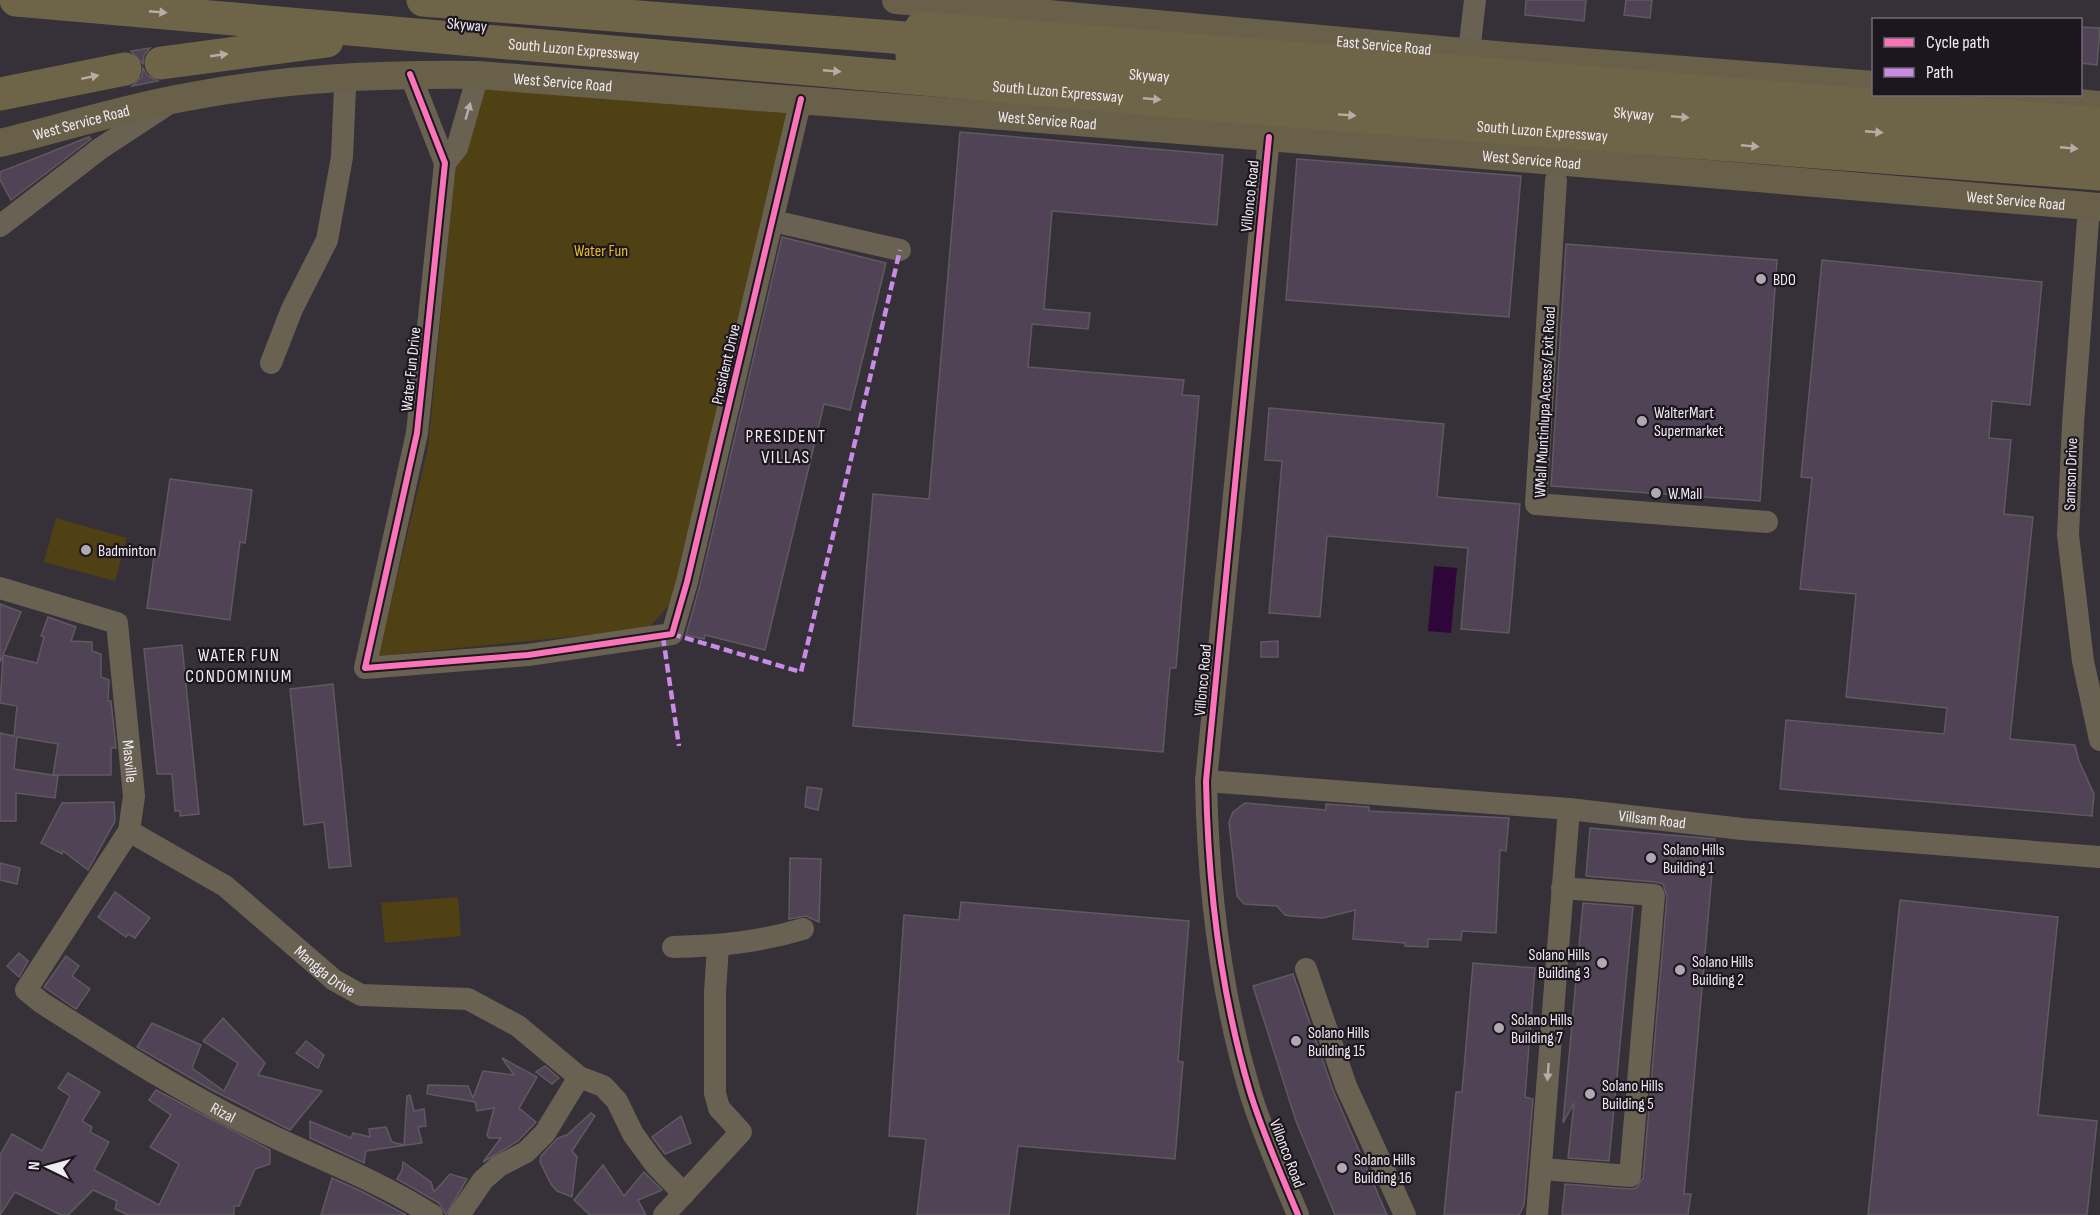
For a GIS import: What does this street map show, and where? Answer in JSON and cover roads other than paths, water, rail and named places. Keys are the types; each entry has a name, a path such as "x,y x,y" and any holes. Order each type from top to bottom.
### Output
{"highway":[{"name":"South Luzon Expressway","path":"16,0 1243,107 2100,174"},
{"name":"Skyway","path":"198,0 474,25 1077,67 2100,150"},
{"name":"Skyway","path":"423,0 2100,129"},
{"path":"599,0 1227,54 2100,124"},
{"path":"160,63 343,38 481,41"},
{"path":"0,94 125,69"}],"main road":[{"name":"East Service Road","path":"896,0 1030,14 1872,85"},
{"name":"West Service Road","path":"0,143 83,123 128,109 185,97 285,82 410,74 478,75 801,99 2094,206"},
{"path":"2004,96 2100,105"}],"street":[{"path":"1469,52 1475,0"},
{"name":"Water Fun Drive","path":"410,74 445,163 417,433 365,668 528,655 672,634"},
{"name":"Water Fun Drive","path":"445,163 457,148 478,75"},
{"path":"271,363 292,309 327,240 342,157 345,88 350,77"},
{"path":"0,226 101,148 158,109 185,97"},
{"name":"President Drive","path":"672,634 687,582 801,99"},
{"name":"Villonco Road","path":"1269,137 1206,781 1212,905 1233,1026 1251,1093 1298,1215"},
{"name":"WMall Muntinlupa Access/ Exit Road","path":"1556,180 1536,504 1767,522"},
{"name":"Samson Drive","path":"2094,206 2073,424 2068,535 2083,662 2100,740"},
{"path":"773,221 900,250"},
{"name":"Masville","path":"0,588 117,623 134,796 129,831 26,990"},
{"name":"Villsam Road","path":"1206,781 1569,809 1742,829 2100,857"},
{"path":"1537,1215 1569,809"},
{"name":"Mangga Drive","path":"129,831 225,886 342,985 369,997 468,999 518,1026 579,1077 603,1086 617,1101 633,1134 655,1164 684,1194"},
{"path":"1542,1169 1630,1176 1654,896 1562,888"},
{"path":"673,947 718,946 768,940 803,929"},
{"path":"664,1215 741,1132 719,1108 715,1093 715,992 718,946"},
{"path":"1306,969 1346,1086 1405,1215"},
{"name":"Rizal","path":"26,990 42,1003 187,1093 259,1130 390,1190 432,1215"},
{"path":"459,1215 483,1180 499,1166 526,1152 544,1133 579,1077"}],"place":[{"name":"BDO","path":"1761,279"},
{"name":"WalterMart Supermarket","path":"1642,421"},
{"name":"W.Mall","path":"1656,493"},
{"name":"Badminton","path":"86,550"},
{"name":"Solano Hills Building 1","path":"1651,858"},
{"name":"Solano Hills Building 3","path":"1602,963"},
{"name":"Solano Hills Building 2","path":"1680,970"},
{"name":"Solano Hills Building 7","path":"1499,1028"},
{"name":"Solano Hills Building 15","path":"1296,1041"},
{"name":"Solano Hills Building 5","path":"1590,1094"},
{"name":"Solano Hills Building 16","path":"1342,1168"}],"district":[{"name":"PRESIDENT VILLAS","path":"786,446"},
{"name":"WATER FUN CONDOMINIUM","path":"239,665"}],"park label":[{"name":"Water Fun","path":"601,250"}]}
